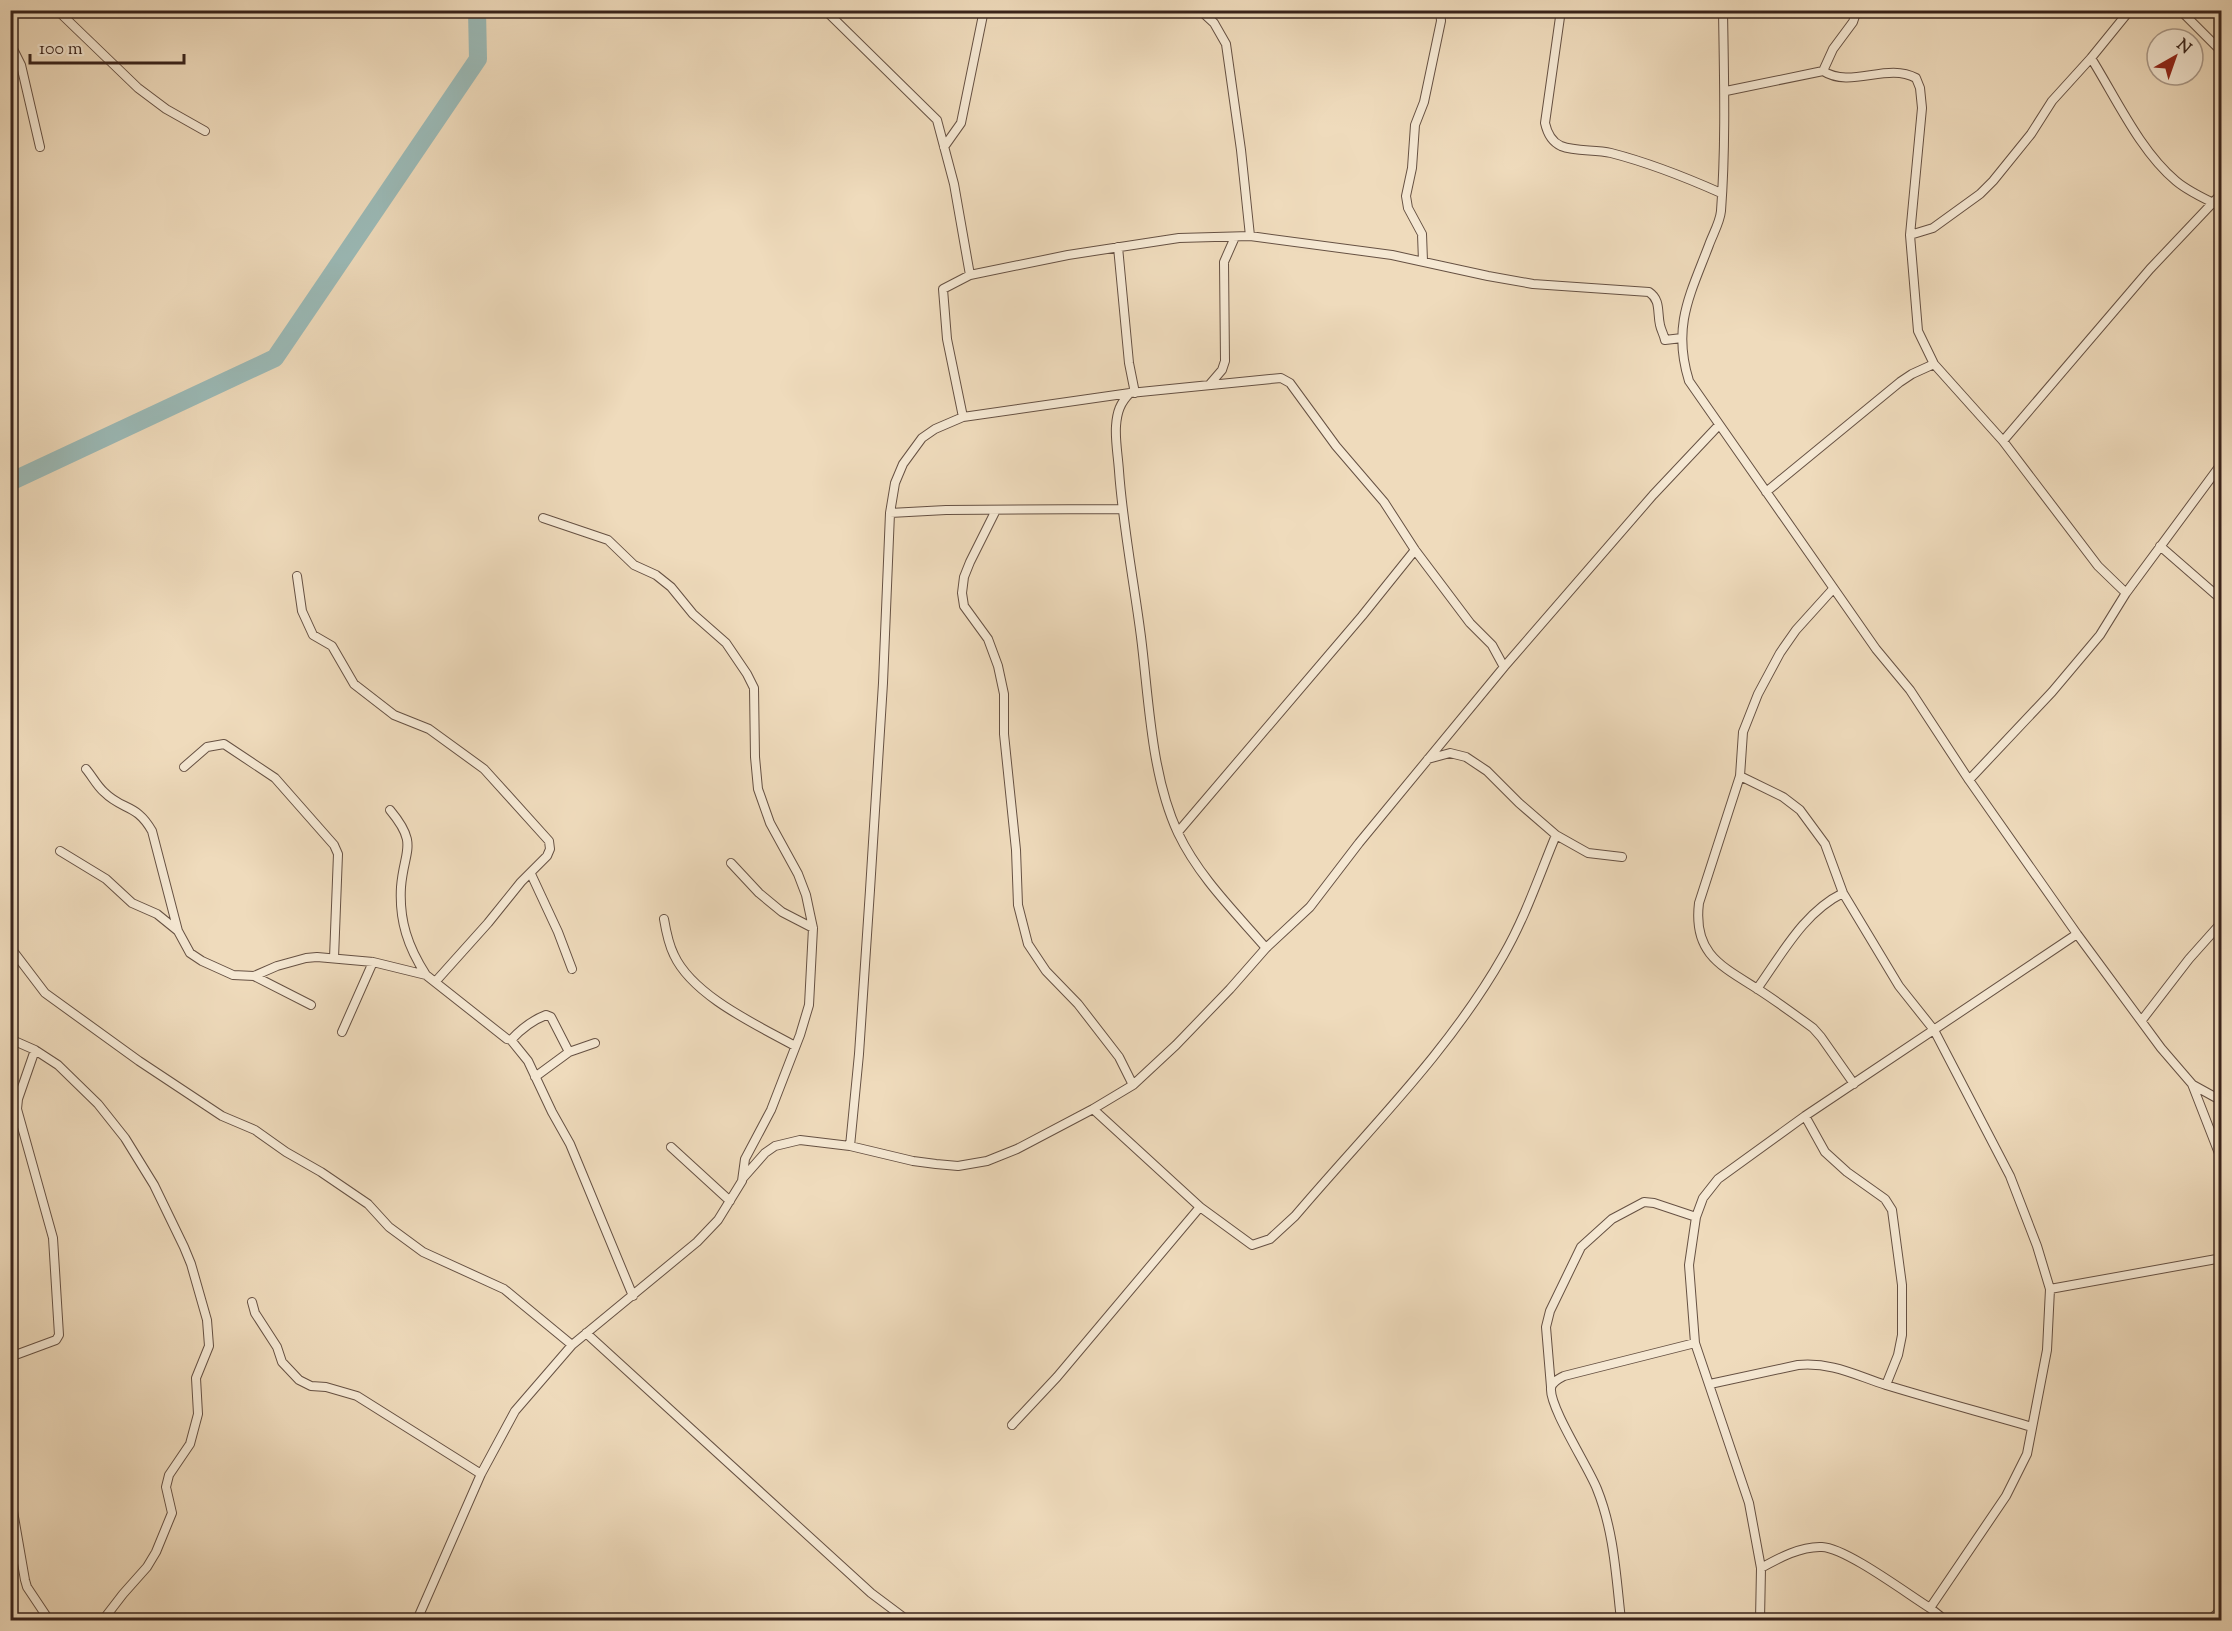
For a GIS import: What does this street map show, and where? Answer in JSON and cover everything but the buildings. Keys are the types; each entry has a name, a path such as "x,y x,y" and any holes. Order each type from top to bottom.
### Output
{"street":[{"path":"57,10 138,88 166,109 205,131"},
{"path":"825,10 937,120 954,184 970,276"},
{"path":"944,147 961,123 984,10"},
{"path":"1200,10 1217,28 1226,44 1241,150 1250,237"},
{"path":"1423,261 1422,234 1408,208 1406,196 1412,168 1415,125 1424,102 1441,21 1440,10"},
{"path":"1561,10 1545,123 1551,138 1560,146 1608,152 1643,162 1721,193"},
{"path":"1723,10 1726,91 1721,214 1686,303 1682,359 1689,381 1833,589 1876,649 1910,690 1969,780 2077,934 2161,1047 2192,1084 2219,1140 2222,1161"},
{"path":"1824,72 1833,49 1853,22 1857,10"},
{"path":"1910,235 1933,228 1980,194 1993,181 2031,134 2052,100 2091,58 2130,10"},
{"path":"2180,10 2222,52"},
{"path":"10,43 21,65 40,147"},
{"path":"2091,58 2143,144 2161,166 2181,185 2222,207"},
{"path":"1726,91 1824,72 1835,77 1894,73 1916,78 1922,100 1910,235 1917,324 1934,364 2003,441 2085,550 2126,593"},
{"path":"2003,441 2150,269 2222,193"},
{"path":"1210,384 1222,370 1225,361 1224,262 1235,237"},
{"path":"963,417 947,339 943,289 970,276 1068,255 1179,238 1250,237 1423,261 1533,284 1649,292 1658,301 1660,326 1665,340 1682,338"},
{"path":"1118,247 1132,393"},
{"path":"1766,492 1900,382 1934,364"},
{"path":"850,1146 859,1054 884,683 890,513 895,483 903,464 922,438 935,429 963,417 1210,384 1275,377 1286,380 1336,446 1384,502 1415,550 1470,623 1492,645 1504,667"},
{"path":"1132,393 1120,405 1116,427 1122,509 1141,639 1146,696 1165,800 1190,854 1208,880 1266,948"},
{"path":"417,1620 481,1474 514,1411 572,1345 697,1242 718,1220 743,1178 765,1153 783,1143 800,1140 850,1146 914,1161 958,1166 987,1161 1017,1149 1093,1109 1132,1085 1199,1022 1266,948 1310,907 1426,760 1504,667 1653,495 1719,425"},
{"path":"1969,780 2052,692 2100,635 2126,593 2222,463"},
{"path":"890,513 946,510 1122,509"},
{"path":"996,510 970,562 964,577 962,593 964,606 988,639 998,666 1004,694 1018,905 1028,944 1046,971 1078,1004 1119,1057 1132,1085"},
{"path":"543,519 602,537 612,543 634,565 656,575 671,587 693,614 723,640 734,653 754,688 758,789 770,823 798,874 806,895 813,928 809,1005 771,1110 745,1159 743,1178"},
{"path":"2160,546 2222,600"},
{"path":"1178,832 1362,616 1415,550"},
{"path":"297,576 302,611 314,635 332,646 354,684 394,715 429,729 484,769 549,841 550,849 547,856 521,882 436,981"},
{"path":"1833,589 1796,630 1780,653 1758,694 1743,732 1740,776 1699,903 1698,924 1702,939 1715,962 1813,1028 1854,1084"},
{"path":"184,768 207,747 224,744 274,778 334,845 338,854 334,958"},
{"path":"1426,760 1450,753 1466,757 1487,771 1556,835 1588,853 1622,857"},
{"path":"86,769 103,791 114,800 137,811 152,831 178,931 190,953 202,962 232,975 254,976 311,1005"},
{"path":"1740,776 1783,797 1800,810 1825,844 1844,892 1899,986 1934,1030 2010,1176 2034,1237 2050,1289 2047,1350 2027,1454 2006,1496 1930,1608"},
{"path":"390,810 402,825 409,841 401,887 405,936 412,953 426,975"},
{"path":"1093,1109 1200,1207 1252,1245 1270,1239 1295,1216 1437,1054 1502,958 1520,925 1556,835"},
{"path":"60,851 106,879 132,903 157,914 178,931"},
{"path":"731,863 759,893 782,912 813,928"},
{"path":"531,874 558,932 572,969"},
{"path":"1757,989 1816,909 1844,892"},
{"path":"664,919 670,945 684,970 723,1006 795,1046"},
{"path":"2142,1020 2222,921"},
{"path":"1760,1620 1761,1568 1749,1503 1695,1343 1689,1264 1696,1217 1703,1198 1718,1179 1805,1116 2077,934"},
{"path":"10,947 45,993 130,1054 222,1116 255,1130 368,1204 389,1227 423,1252 504,1289 572,1345"},
{"path":"254,976 277,966 306,958 373,962 426,975 511,1040 528,1061 570,1144 633,1296"},
{"path":"342,1032 373,962"},
{"path":"511,1040 527,1026 546,1015 551,1017 569,1052"},
{"path":"10,1039 35,1050 58,1065 78,1083 98,1104 138,1157 187,1255 207,1320 209,1346 196,1378 198,1414 190,1444 169,1475 166,1486 172,1513 156,1552 147,1567 103,1620"},
{"path":"535,1077 569,1052 595,1043"},
{"path":"10,1357 57,1339 59,1335 53,1238 17,1109 18,1099 35,1050"},
{"path":"2192,1084 2222,1101"},
{"path":"1805,1116 1825,1152 1847,1172 1885,1198 1892,1210 1902,1285 1902,1335 1898,1355 1886,1385"},
{"path":"671,1147 730,1201"},
{"path":"1621,1620 1611,1536 1606,1517 1597,1489 1552,1397 1546,1327 1550,1311 1581,1246 1612,1219 1644,1203 1654,1203 1696,1217"},
{"path":"1012,1425 1058,1377 1200,1207"},
{"path":"2050,1289 2222,1258"},
{"path":"252,1302 255,1313 277,1347 282,1362 299,1380 311,1386 326,1387 357,1396 481,1474"},
{"path":"585,1333 871,1593 907,1620"},
{"path":"1551,1388 1555,1381 1564,1376 1695,1343"},
{"path":"1710,1384 1813,1364 1831,1366 1886,1385 2032,1426"},
{"path":"2222,1468 2219,1497 2222,1530"},
{"path":"10,1494 27,1587 49,1620"},
{"path":"1761,1568 1790,1554 1823,1547 1843,1553 1945,1620"},
{"path":"2210,1620 2222,1609"}],"waterway":[{"path":"10,482 275,358 478,59 477,10"}]}
